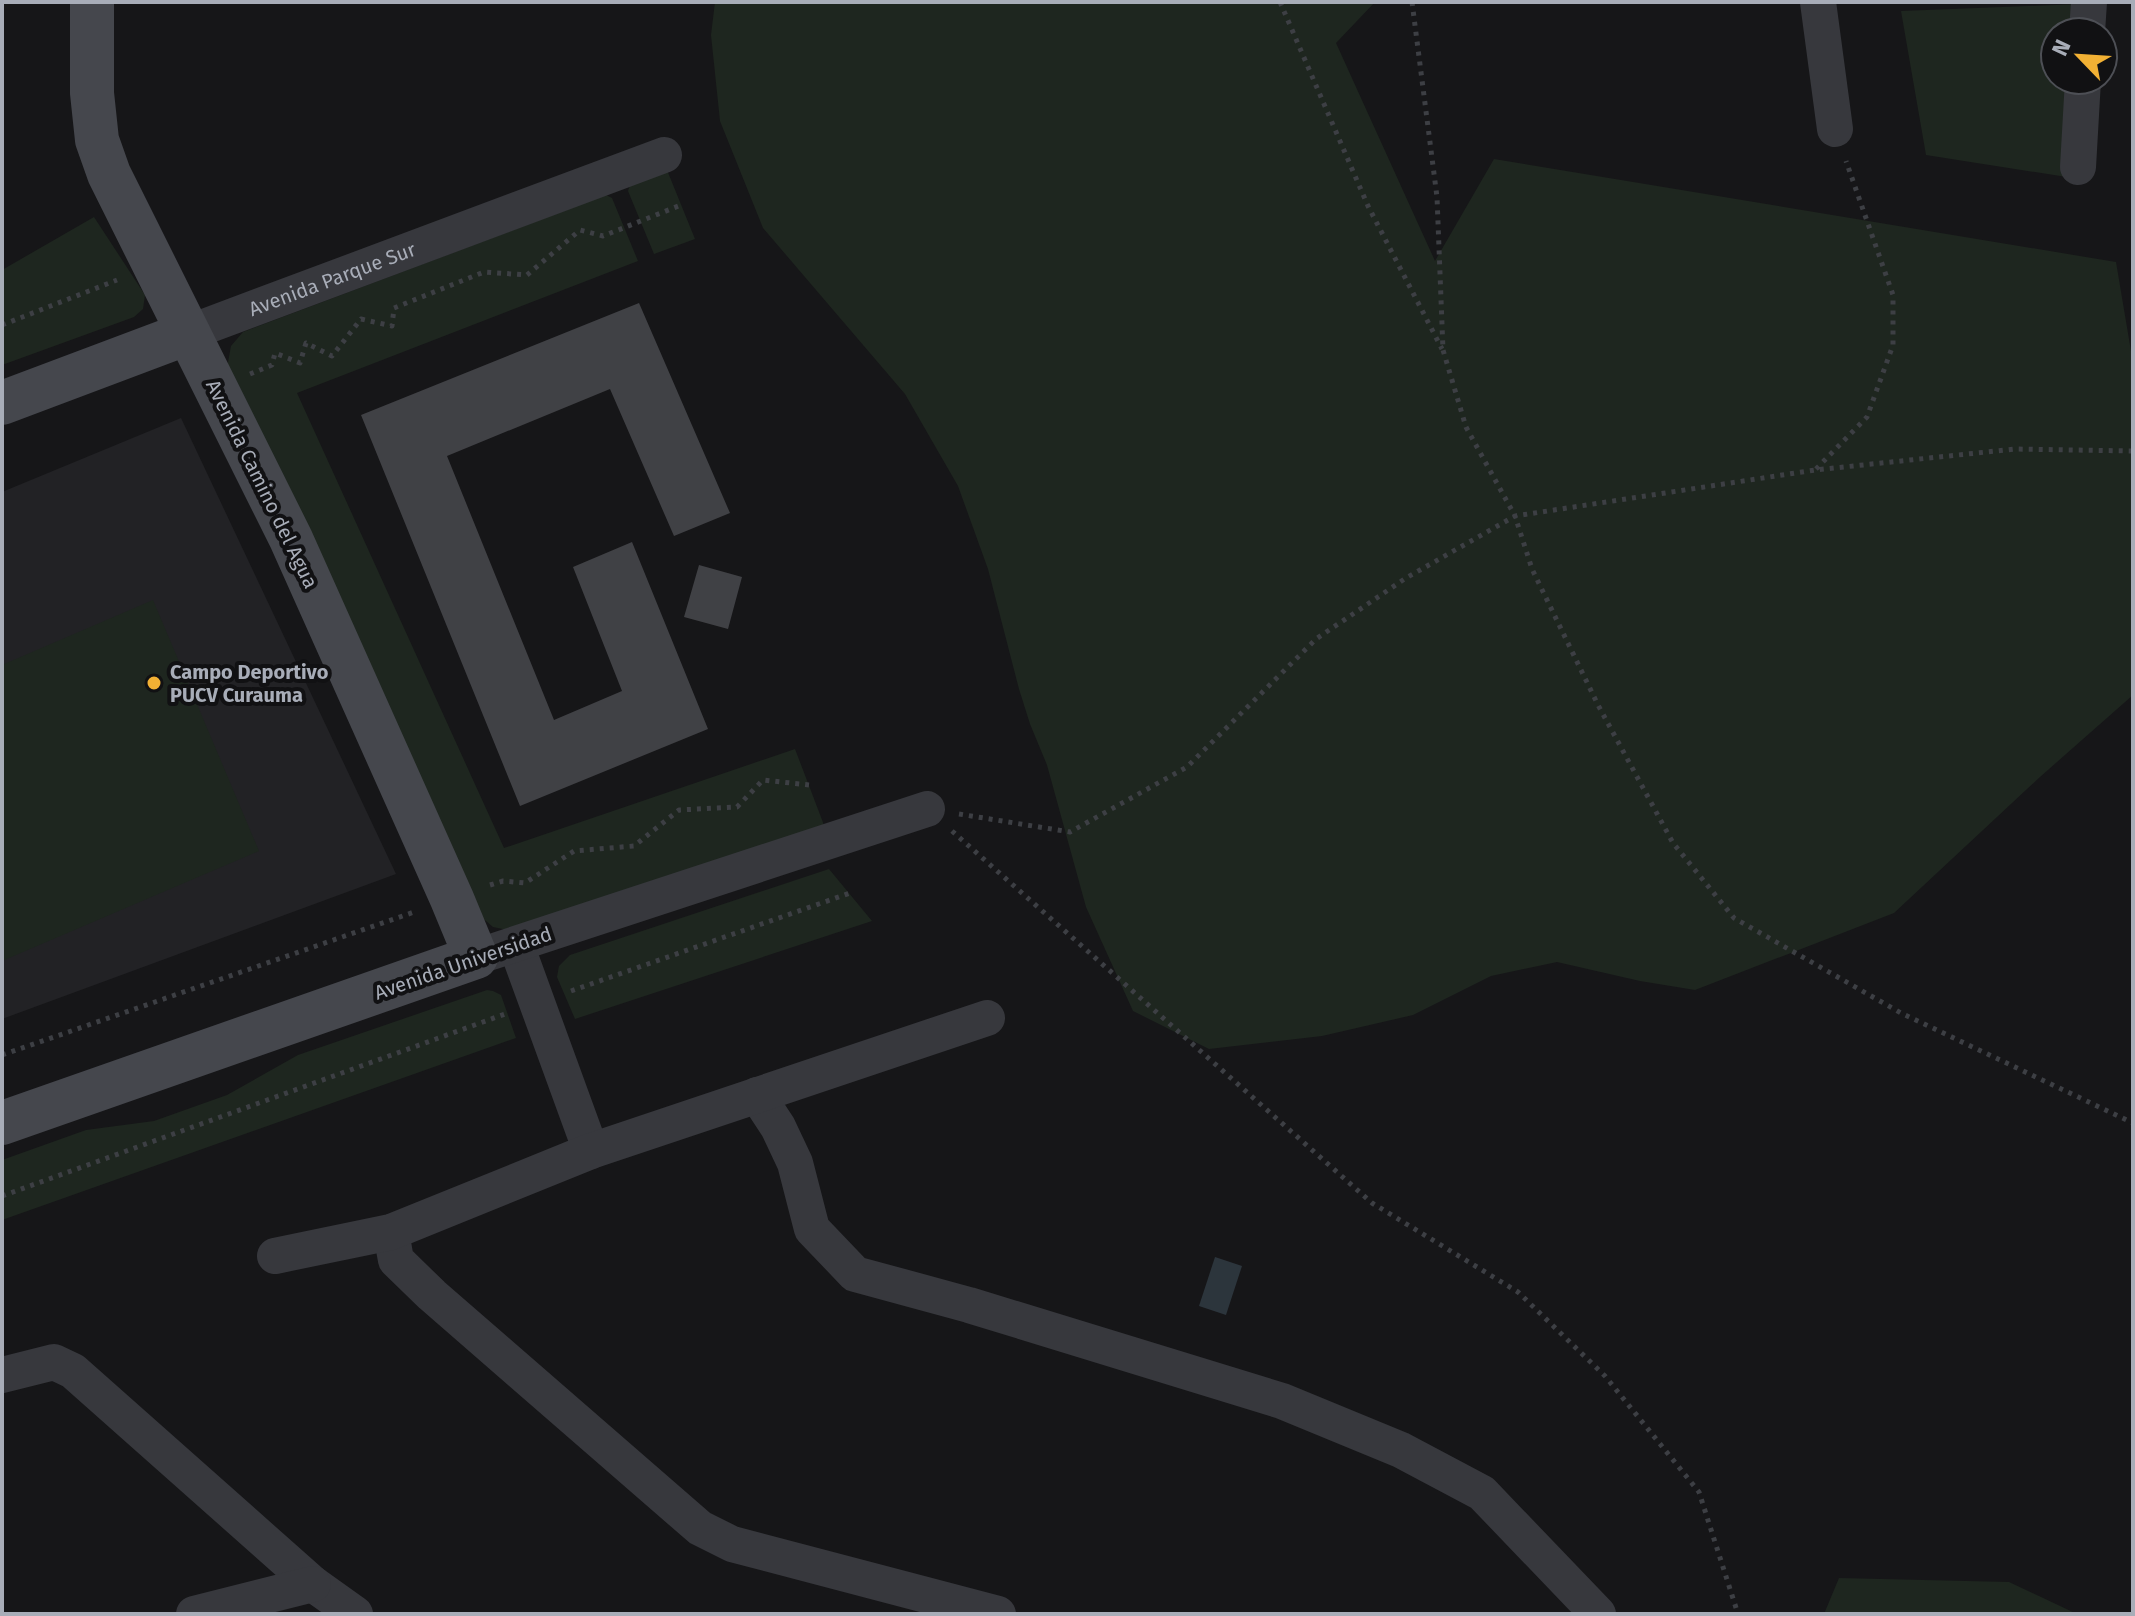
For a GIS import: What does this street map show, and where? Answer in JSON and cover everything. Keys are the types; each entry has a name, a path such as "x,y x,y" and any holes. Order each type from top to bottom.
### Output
{"street":[{"name":"Avenida Camino del Agua","path":"92,2 92,93 97,140 109,174 291,539 452,899 496,951"},
{"path":"1835,129 1818,2 1845,2"},
{"path":"2078,167 2082,96"},
{"name":"Avenida Parque Sur","path":"2,403 664,155"},
{"name":"Avenida Universidad","path":"2,1123 496,951 927,809"},
{"path":"496,951 537,1003 591,1151"},
{"path":"275,1256 391,1232 591,1151 987,1018"},
{"path":"757,1095 778,1127 795,1163 812,1229 855,1274 969,1305 1282,1401 1401,1450 1482,1493 1598,1614"},
{"path":"391,1232 396,1260 432,1295 700,1528 732,1544 998,1614"},
{"path":"2,1375 54,1362 73,1371 313,1584 355,1614"},
{"path":"194,1614 313,1584"}],"path":[{"path":"1280,2 1368,206 1443,350 1466,427 1515,516 1532,569 1605,719 1673,843 1734,918 1901,1013 2133,1123"},
{"path":"1412,2 1437,197 1443,350"},
{"path":"1815,470 1867,417 1893,345 1893,295 1835,129"},
{"path":"216,388 272,365 275,353 300,363 306,343 332,356 361,319 392,326 394,308 484,272 527,275 580,230 603,236 681,205"},
{"path":"2,325 112,282 152,260"},
{"path":"927,809 1070,832 1187,767 1316,639 1406,578 1515,516 1815,470 2015,449 2133,451"},
{"path":"2,1055 503,881 525,883 574,851 634,846 679,810 737,807 763,780 809,785"},
{"path":"927,809 1372,1203 1518,1292 1605,1376 1699,1492 1738,1614"},
{"path":"2,1196 850,893"}],"shaded area":[{"path":"715,2 1375,2 1336,43 1435,261 1494,159 2116,262 2133,363 2133,695 1894,913 1695,990 1557,962 1491,976 1413,1015 1322,1036 1209,1049 1133,1011 1086,907 1047,765 1019,689 988,569 958,486 905,394 763,228 720,121 711,35"},
{"path":"2080,4 2080,16 2039,16 2039,96 2076,96 2073,178 1926,155 1901,11"},
{"path":"667,170 695,239 654,254 628,191 630,185"},
{"path":"606,195 612,198 638,261 297,393 504,848 795,749 824,825 513,931 493,927 479,915 227,368 231,346 243,332"},
{"path":"94,217 145,295 143,309 134,317 2,365 2,270"},
{"name":"Campo Deportivo PUCV Curauma","path":"181,418 396,874 2,1019 2,492"},
{"path":"153,600 259,851 2,961 2,665"},
{"path":"829,869 872,921 575,1019 557,977 559,966 570,955"},
{"path":"487,990 501,995 516,1038 2,1220 2,1160 86,1130 154,1121 227,1095 298,1055"},
{"path":"1215,1257 1242,1266 1226,1315 1199,1306"},
{"path":"1839,1578 2009,1582 2077,1614 1824,1614"}],"building":[{"path":"639,303 730,513 674,536 610,389 447,456 554,720 622,691 573,567 632,542 708,729 520,806 361,415"},
{"path":"699,565 742,577 728,629 684,617"}],"place":[{"name":"Campo Deportivo PUCV Curauma","path":"154,683"}]}
